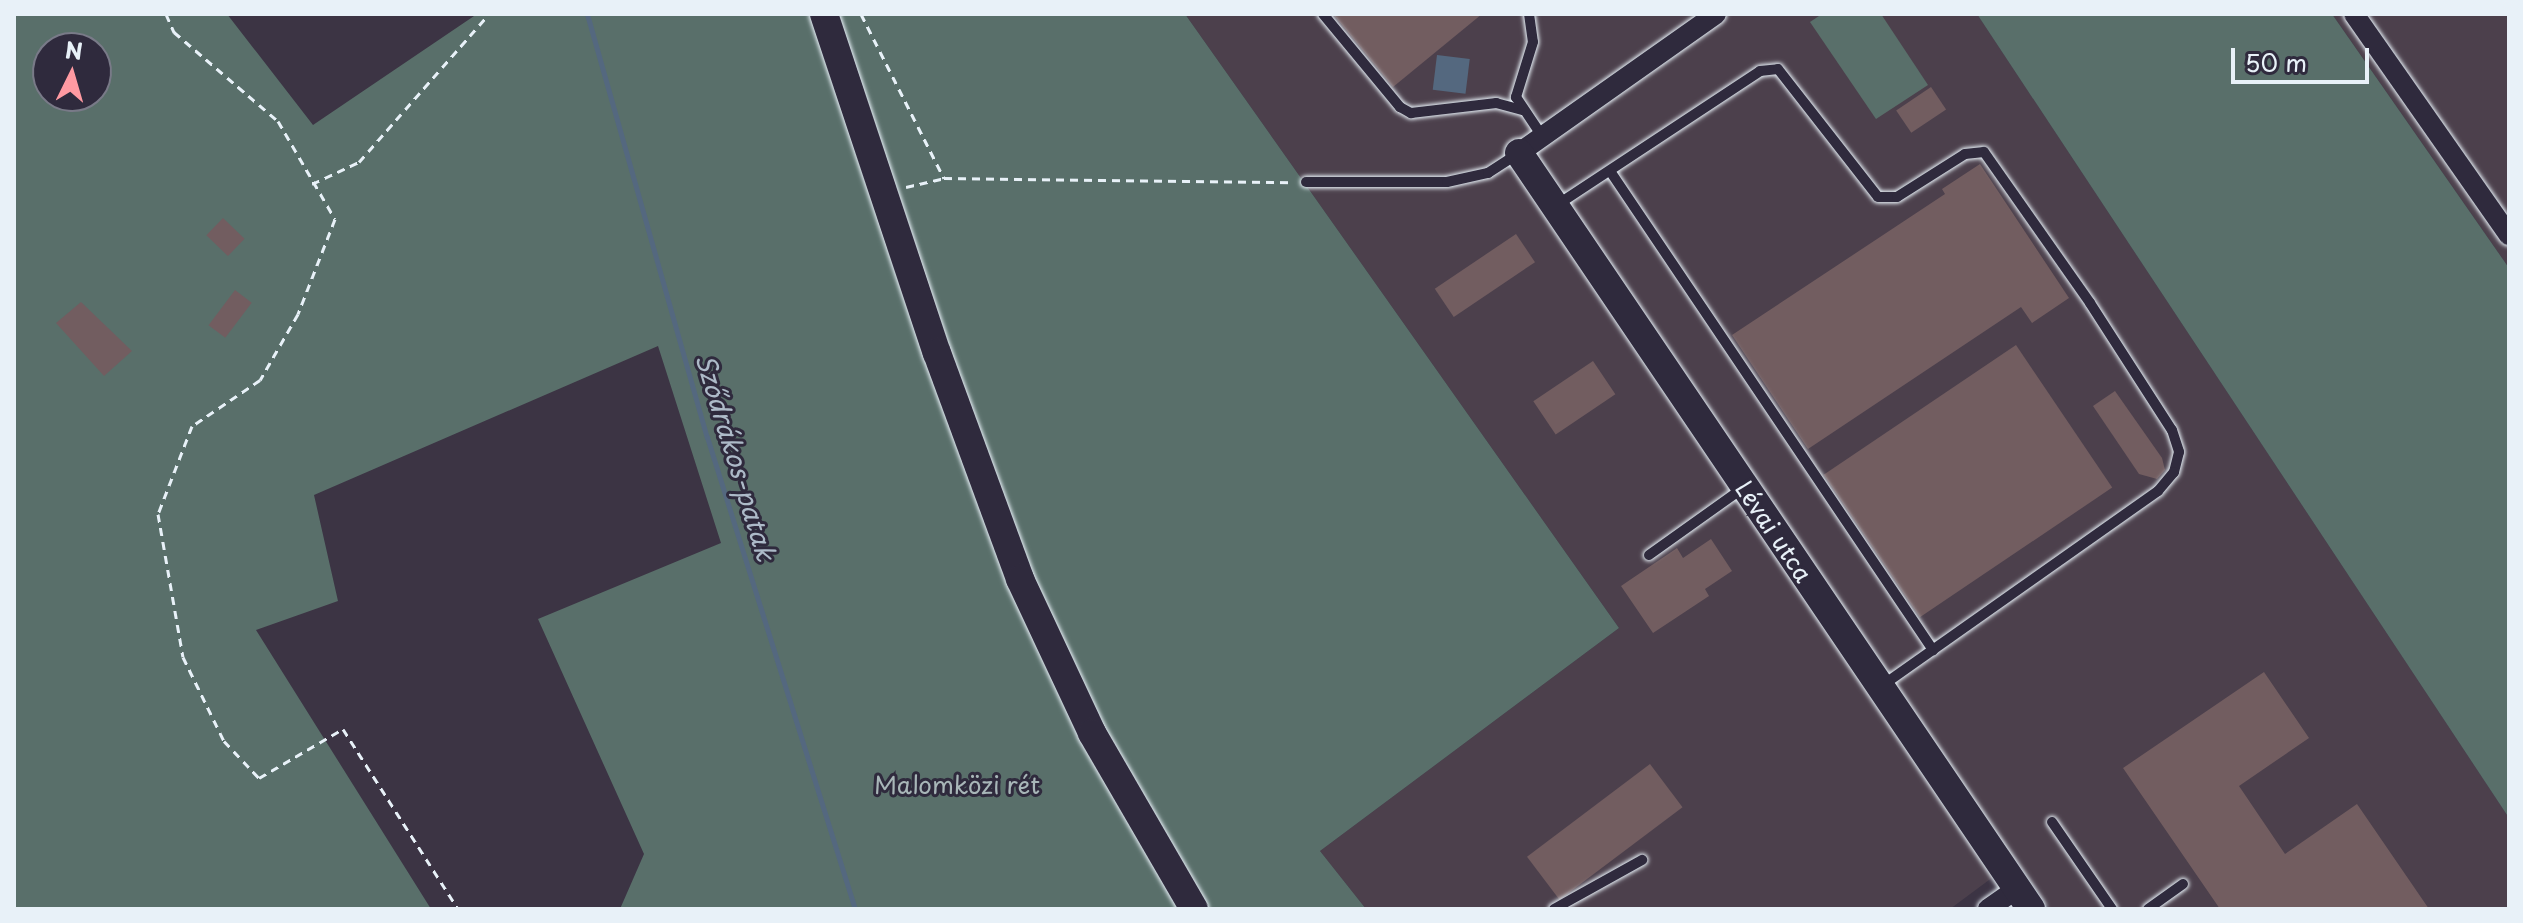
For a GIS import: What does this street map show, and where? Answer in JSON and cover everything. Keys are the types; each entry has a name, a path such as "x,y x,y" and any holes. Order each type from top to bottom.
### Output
{"main road":[{"path":"824,14 883,192 1020,579 1092,733 1194,909"},
{"name":"Lévai utca","path":"1530,144 1555,206 2024,899"}],"street":[{"path":"1530,144 1716,14"},
{"path":"2354,14 2509,235"},
{"path":"1988,909 2024,899"}],"lane":[{"path":"1323,14 1400,107 1411,113 1496,103 1522,110"},
{"path":"1306,182 1447,182 1488,173 1530,144 1516,89 1533,42 1529,14"},
{"path":"1555,206 1760,71 1778,69 1791,79 1878,197 1897,197 1965,154 1984,152 2081,289 2172,430 2179,452 2174,472 2158,491 1880,687"},
{"path":"1610,171 1933,650"},
{"path":"1649,555 1744,486"},
{"path":"2052,822 2112,909"},
{"path":"1554,909 1642,860"},
{"path":"2148,909 2183,884"}],"path":[{"path":"166,14 174,32 278,121 335,219 298,314 260,380 192,426 158,514 183,657 224,741 259,778 343,729 458,909"},
{"path":"312,184 359,162 489,14"},
{"path":"861,14 944,178"},
{"path":"883,192 944,178 1306,182"}],"shaded area":[{"path":"1185,14 1977,14 2509,818 2509,909 2050,909 2016,860 1950,909 1366,909 1320,851 1619,628"},
{"path":"2332,14 2509,14 2509,268"}],"green space":[{"name":"Malomközi rét","path":"14,14 227,14 313,125 477,14 1185,14 1619,628 1320,851 1366,909 620,909 644,854 538,619 721,543 658,346 314,495 338,601 256,630 431,909 14,909"},
{"path":"1822,14 1881,14 1928,85 1876,119 1810,22"},
{"path":"1977,14 2332,14 2509,268 2509,818"}],"water":[{"path":"1437,55 1470,59 1465,94 1433,90"}],"building":[{"path":"1333,14 1482,14 1393,87"},
{"path":"1931,87 1946,109 1911,133 1896,110"},
{"path":"1980,164 2069,298 2032,323 2021,307 1808,449 1732,335 1945,194 1942,189"},
{"path":"223,218 245,239 228,256 206,235"},
{"path":"1516,234 1535,262 1454,317 1435,289"},
{"path":"235,290 252,303 225,338 209,325"},
{"path":"81,302 132,351 104,376 56,323"},
{"path":"2016,345 2112,488 1920,617 1824,475"},
{"path":"1593,361 1615,394 1556,434 1533,401"},
{"path":"2115,391 2162,458 2165,470 2157,479 2139,474 2093,406"},
{"path":"1711,539 1732,571 1705,589 1709,596 1653,633 1621,586 1677,548 1683,558"},
{"path":"2264,672 2309,738 2239,786 2285,854 2357,804 2429,909 2220,909 2123,768"},
{"path":"1650,764 1682,807 1560,900 1527,857"}],"waterway":[{"name":"Sződrákos-patak","path":"587,14 707,437 855,909"}]}
